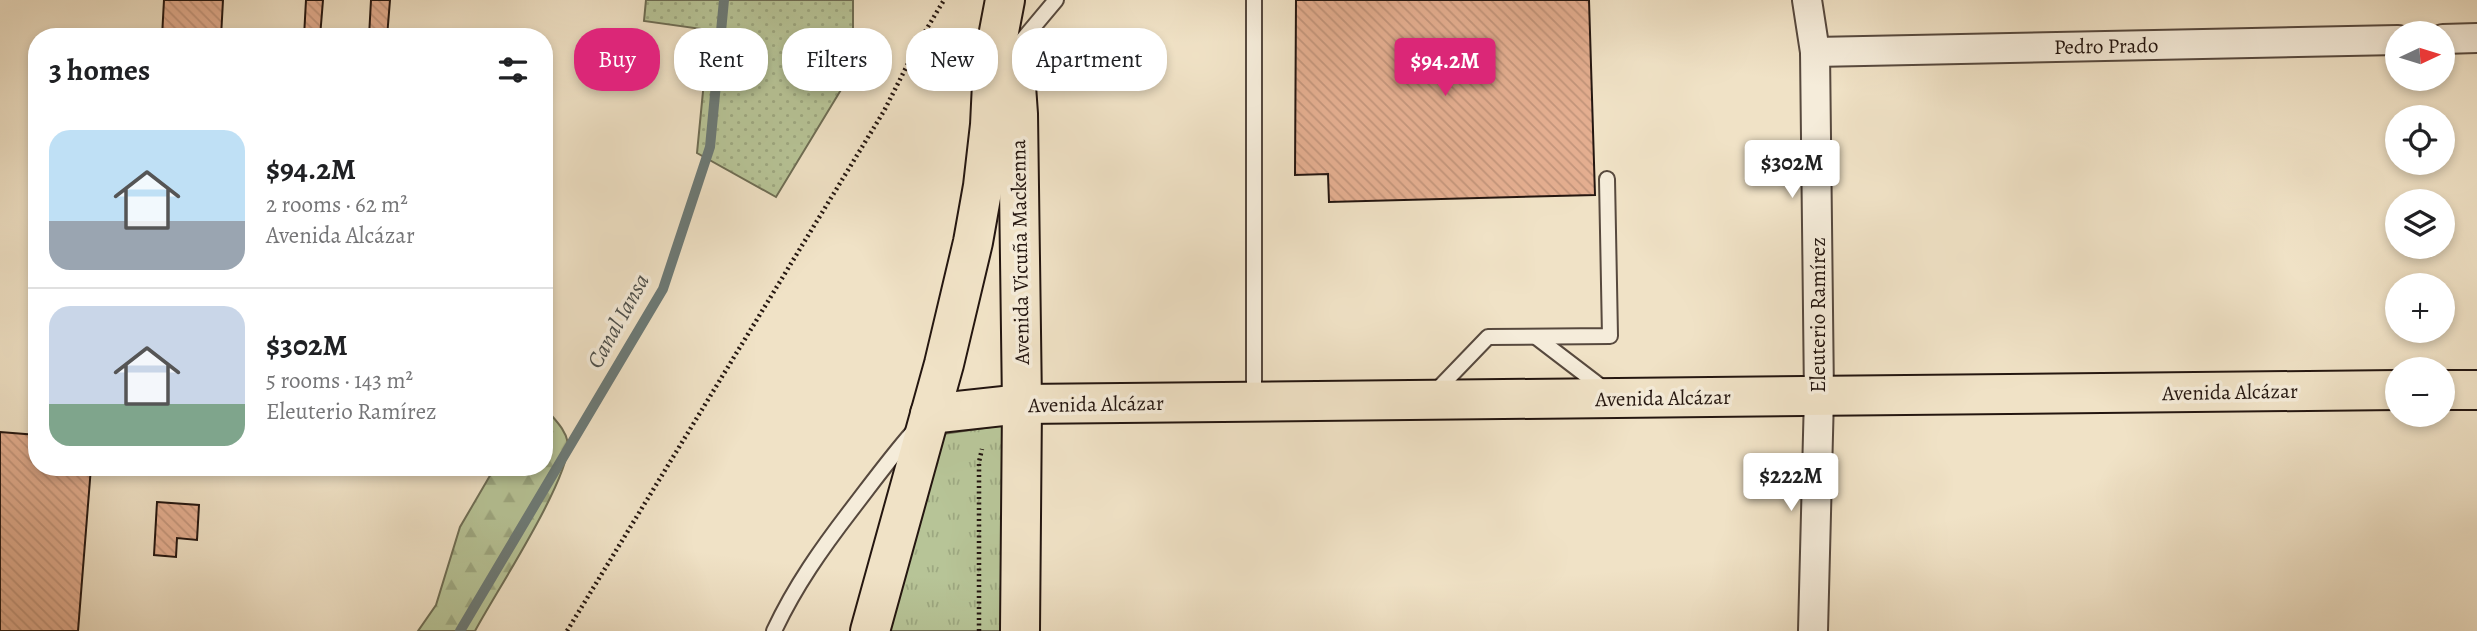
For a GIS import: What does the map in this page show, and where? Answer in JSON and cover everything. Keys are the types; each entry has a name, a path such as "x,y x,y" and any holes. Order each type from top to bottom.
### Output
{"main road":[{"name":"Avenida Vicuña Mackenna","path":"1008,0 1012,33"},
{"name":"Avenida Vicuña Mackenna","path":"870,631 930,414 973,242 986,162 993,64 1008,0"},
{"name":"Avenida Vicuña Mackenna","path":"1017,91 1022,404 1020,631"},
{"name":"Avenida Alcázar","path":"930,414 1022,404 2385,390"},
{"path":"2455,390 2477,390"}],"street":[{"name":"Eleuterio Ramírez","path":"1807,0 1815,52 1819,396 1813,631"},
{"path":"2455,39 2477,38"},
{"name":"Pedro Prado","path":"1815,52 2385,40"}],"lane":[{"path":"1032,28 1056,0"},
{"path":"1254,0 1254,402"},
{"path":"1427,400 1488,337 1610,336 1607,179"},
{"path":"1536,337 1616,398"},
{"name":"Avenida Vicuña Mackenna","path":"774,631 789,598 812,562 894,453 930,414"}],"path":[{"path":"567,631 884,111 943,0"}],"green space":[{"path":"646,0 853,0 853,28 782,28 782,91 840,91 776,197 697,153 703,91 768,91 768,28 695,28 644,21"},
{"path":"553,417 566,435 566,460 545,508 475,631 418,631 436,605 460,527 490,476 553,476"},
{"path":"1005,425 1004,631 882,631 936,435"}],"building":[{"path":"164,0 223,0 221,28 162,28"},
{"path":"306,0 323,0 321,28 304,28"},
{"path":"371,0 390,0 388,28 369,28"},
{"path":"1296,0 1589,0 1595,195 1329,202 1328,174 1295,175"},
{"path":"0,432 28,434 28,476 90,476 78,631 0,631"},
{"path":"157,502 199,505 197,540 177,538 176,557 154,555"}],"waterway":[{"name":"Canal Iansa","path":"553,474 663,289 710,147 724,0"},
{"name":"Canal Iansa","path":"460,631 552,476"}]}
